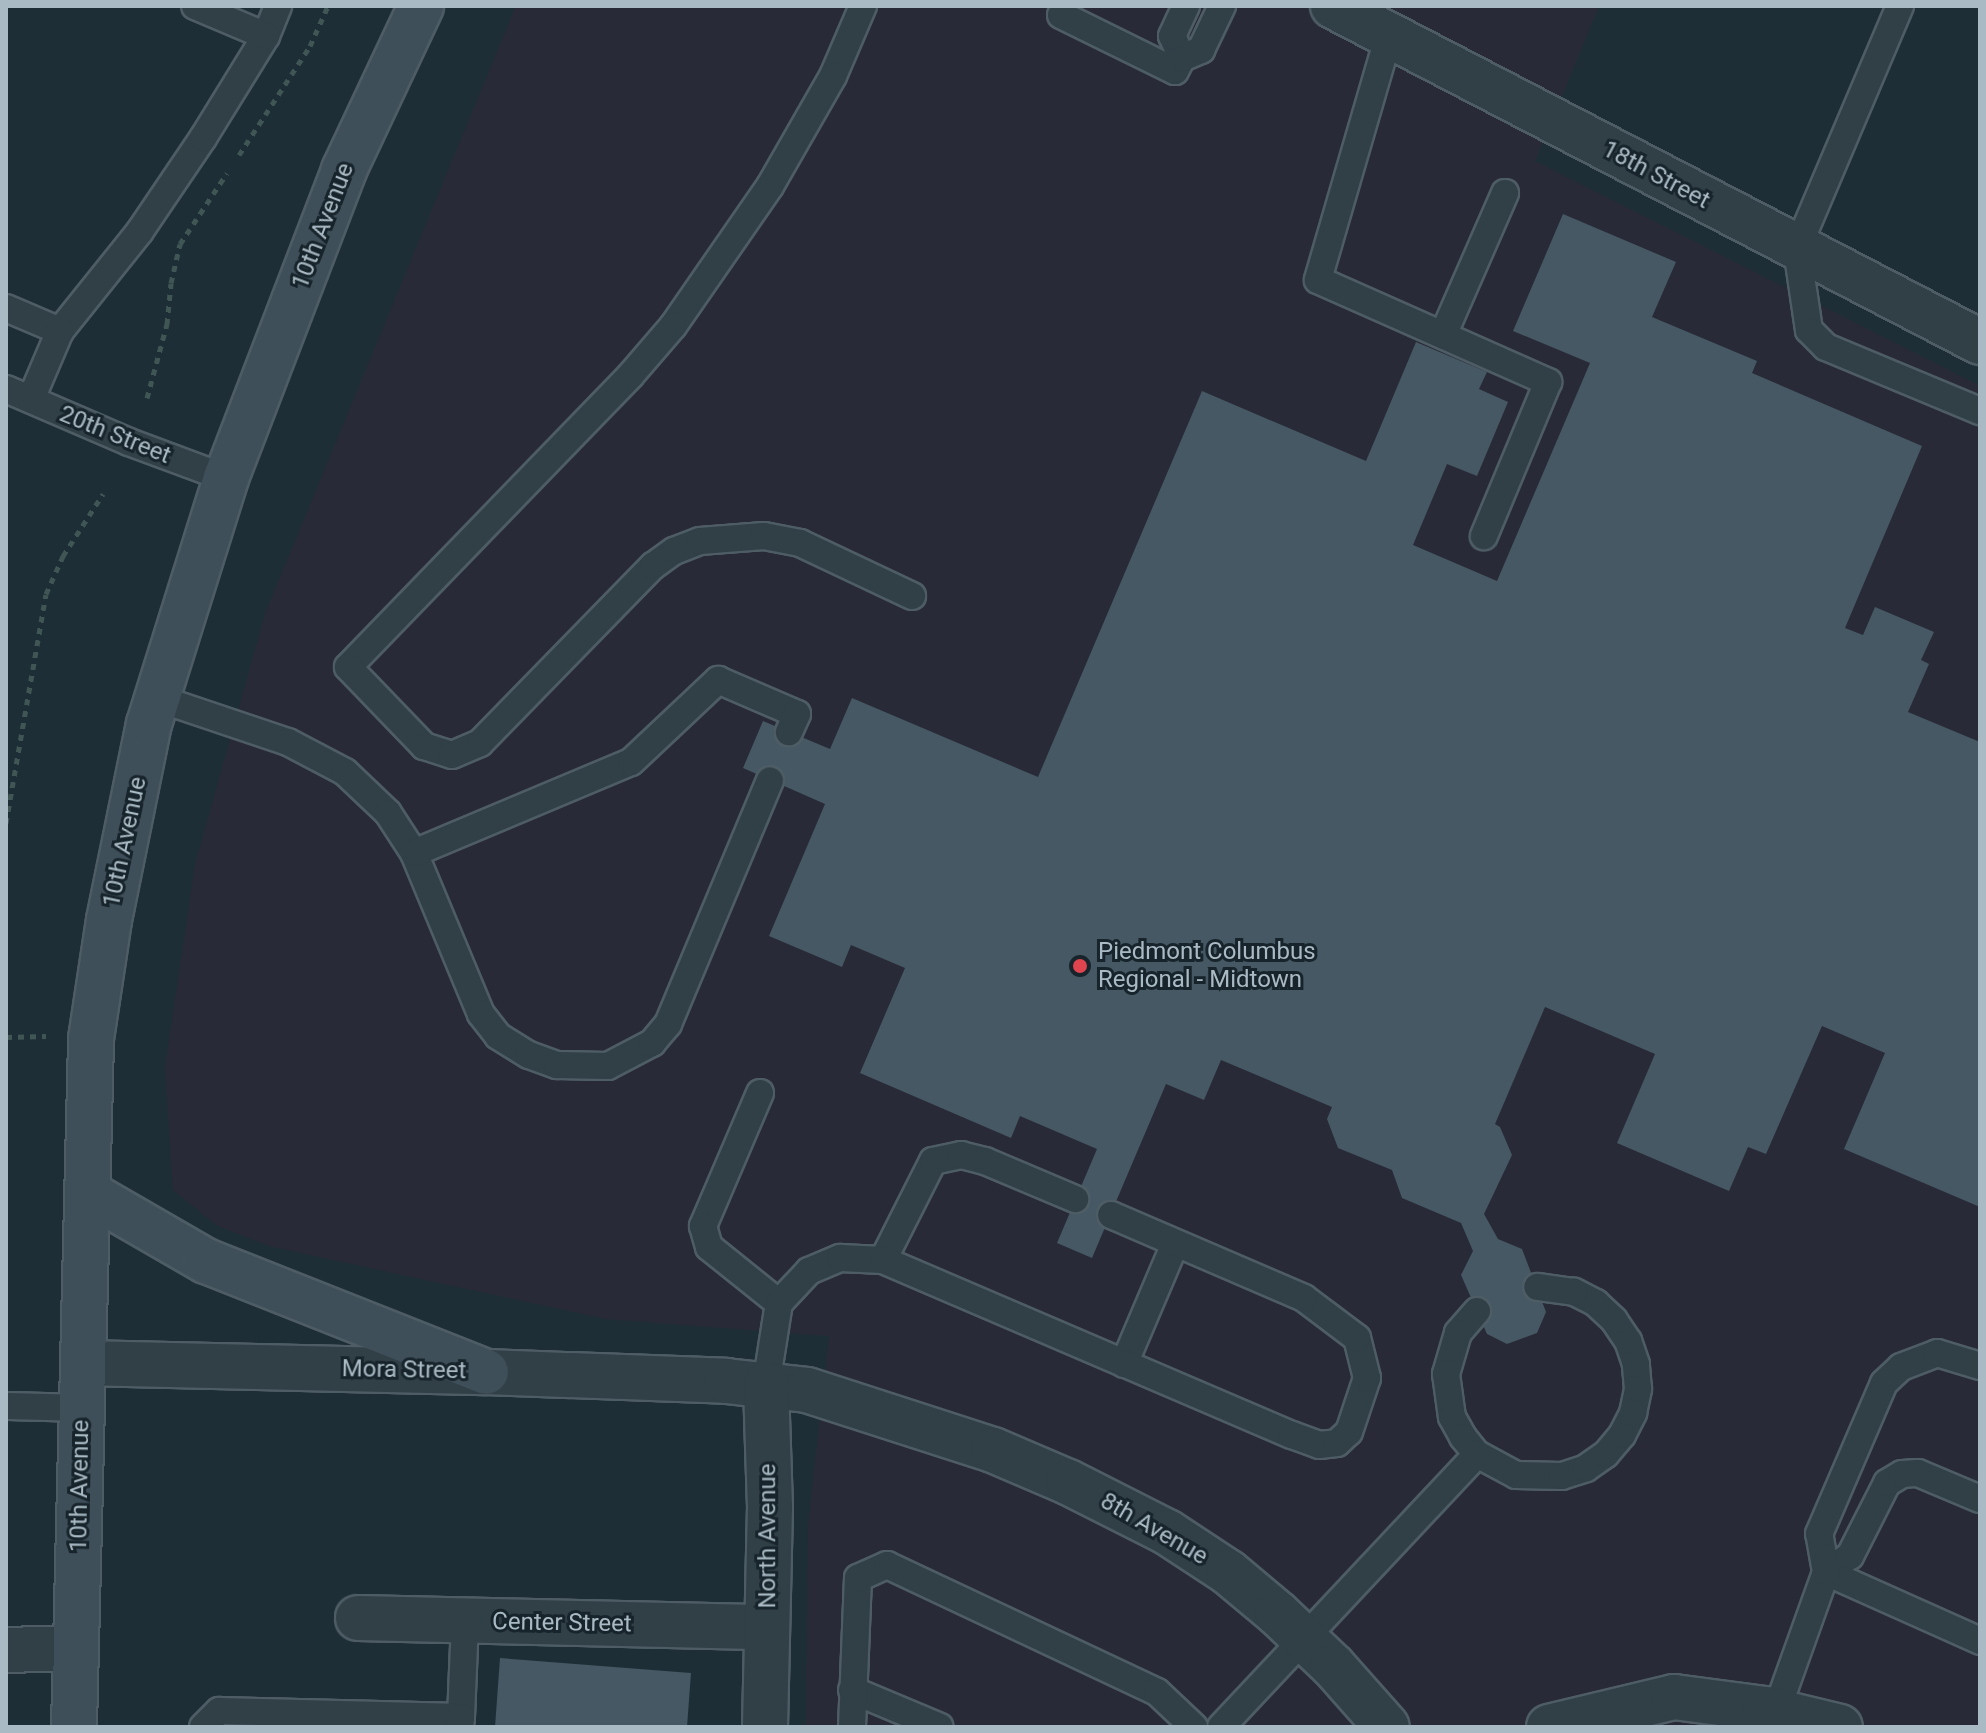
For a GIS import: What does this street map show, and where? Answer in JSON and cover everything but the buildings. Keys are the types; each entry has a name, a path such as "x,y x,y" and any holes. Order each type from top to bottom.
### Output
{"main road":[{"name":"10th Avenue","path":"74,1727 91,1039 109,920 157,698 226,478 344,170 421,6"},
{"path":"88,1193 206,1261 486,1372"}],"street":[{"name":"18th Street","path":"1333,6 1980,342"},
{"name":"Mora Street","path":"83,1363 486,1372 766,1385 872,1409"},
{"name":"North Avenue","path":"765,1727 770,1507 766,1385"},
{"name":"8th Avenue","path":"872,1409 993,1450 1068,1482 1167,1532 1228,1572 1304,1639 1387,1727"},
{"name":"Center Street","path":"358,1618 767,1627"},
{"path":"6,1650 76,1648"},
{"path":"1549,1727 1674,1697 1776,1712 1840,1727"}],"lane":[{"path":"195,6 266,36"},
{"path":"31,399 60,331 148,219 203,138 266,36 278,6"},
{"path":"863,6 833,76 770,186 673,326 630,376 348,667 424,746 452,755 480,743 653,566 674,551 700,541 764,536 800,543 912,596"},
{"path":"1182,58 1172,36 1186,6"},
{"path":"1061,15 1175,71 1182,58 1201,50 1222,6"},
{"path":"1900,6 1797,249 1809,330 1826,347 1980,411"},
{"path":"1389,35 1318,280 1548,382 1484,536"},
{"path":"1443,335 1505,193"},
{"path":"6,308 60,331"},
{"name":"20th Street","path":"6,389 226,478"},
{"path":"414,853 631,762 718,680 797,714 789,732"},
{"path":"157,698 288,742 345,772 388,813 414,853 481,1014 498,1036 529,1055 557,1065 608,1066 652,1043 668,1024 770,780"},
{"path":"760,1093 703,1226 709,1247 779,1303"},
{"path":"883,1260 933,1161 961,1155 985,1161 1075,1199"},
{"path":"766,1385 779,1303 809,1271 840,1258 883,1260 1319,1445 1337,1443 1349,1432 1359,1411 1367,1378 1357,1338 1304,1298 1111,1215"},
{"path":"1124,1364 1175,1244"},
{"path":"1477,1311 1458,1333 1446,1374 1452,1417 1477,1454 1516,1475 1562,1476 1586,1468 1606,1454 1622,1435 1633,1413 1638,1389 1636,1364 1628,1341 1614,1320 1596,1303 1574,1292 1537,1287"},
{"path":"1776,1712 1826,1572 1819,1534 1884,1383 1901,1367 1937,1353 1980,1366"},
{"path":"6,1406 81,1408"},
{"path":"1221,1727 1477,1454"},
{"path":"1826,1572 1850,1556 1880,1494 1887,1483 1902,1474 1918,1473 1980,1499"},
{"path":"852,1727 858,1578 887,1565 1157,1692 1194,1727"},
{"path":"1826,1572 1980,1641"},
{"path":"203,1727 219,1711 461,1722 465,1621"},
{"path":"852,1690 940,1727"}],"path":[{"path":"147,398 167,324 171,283 180,244 310,46 328,6"},
{"path":"6,823 46,594 63,556 103,494"}],"shaded area":[{"name":"Piedmont Columbus Regional - Midtown","path":"516,6 1599,6 1535,161 1980,386 1980,1727 806,1727 808,1526 829,1336 606,1319 269,1246 216,1225 173,1190 165,1068 195,865 265,614"}],"place":[{"name":"Piedmont Columbus Regional - Midtown","path":"1080,966"}]}
